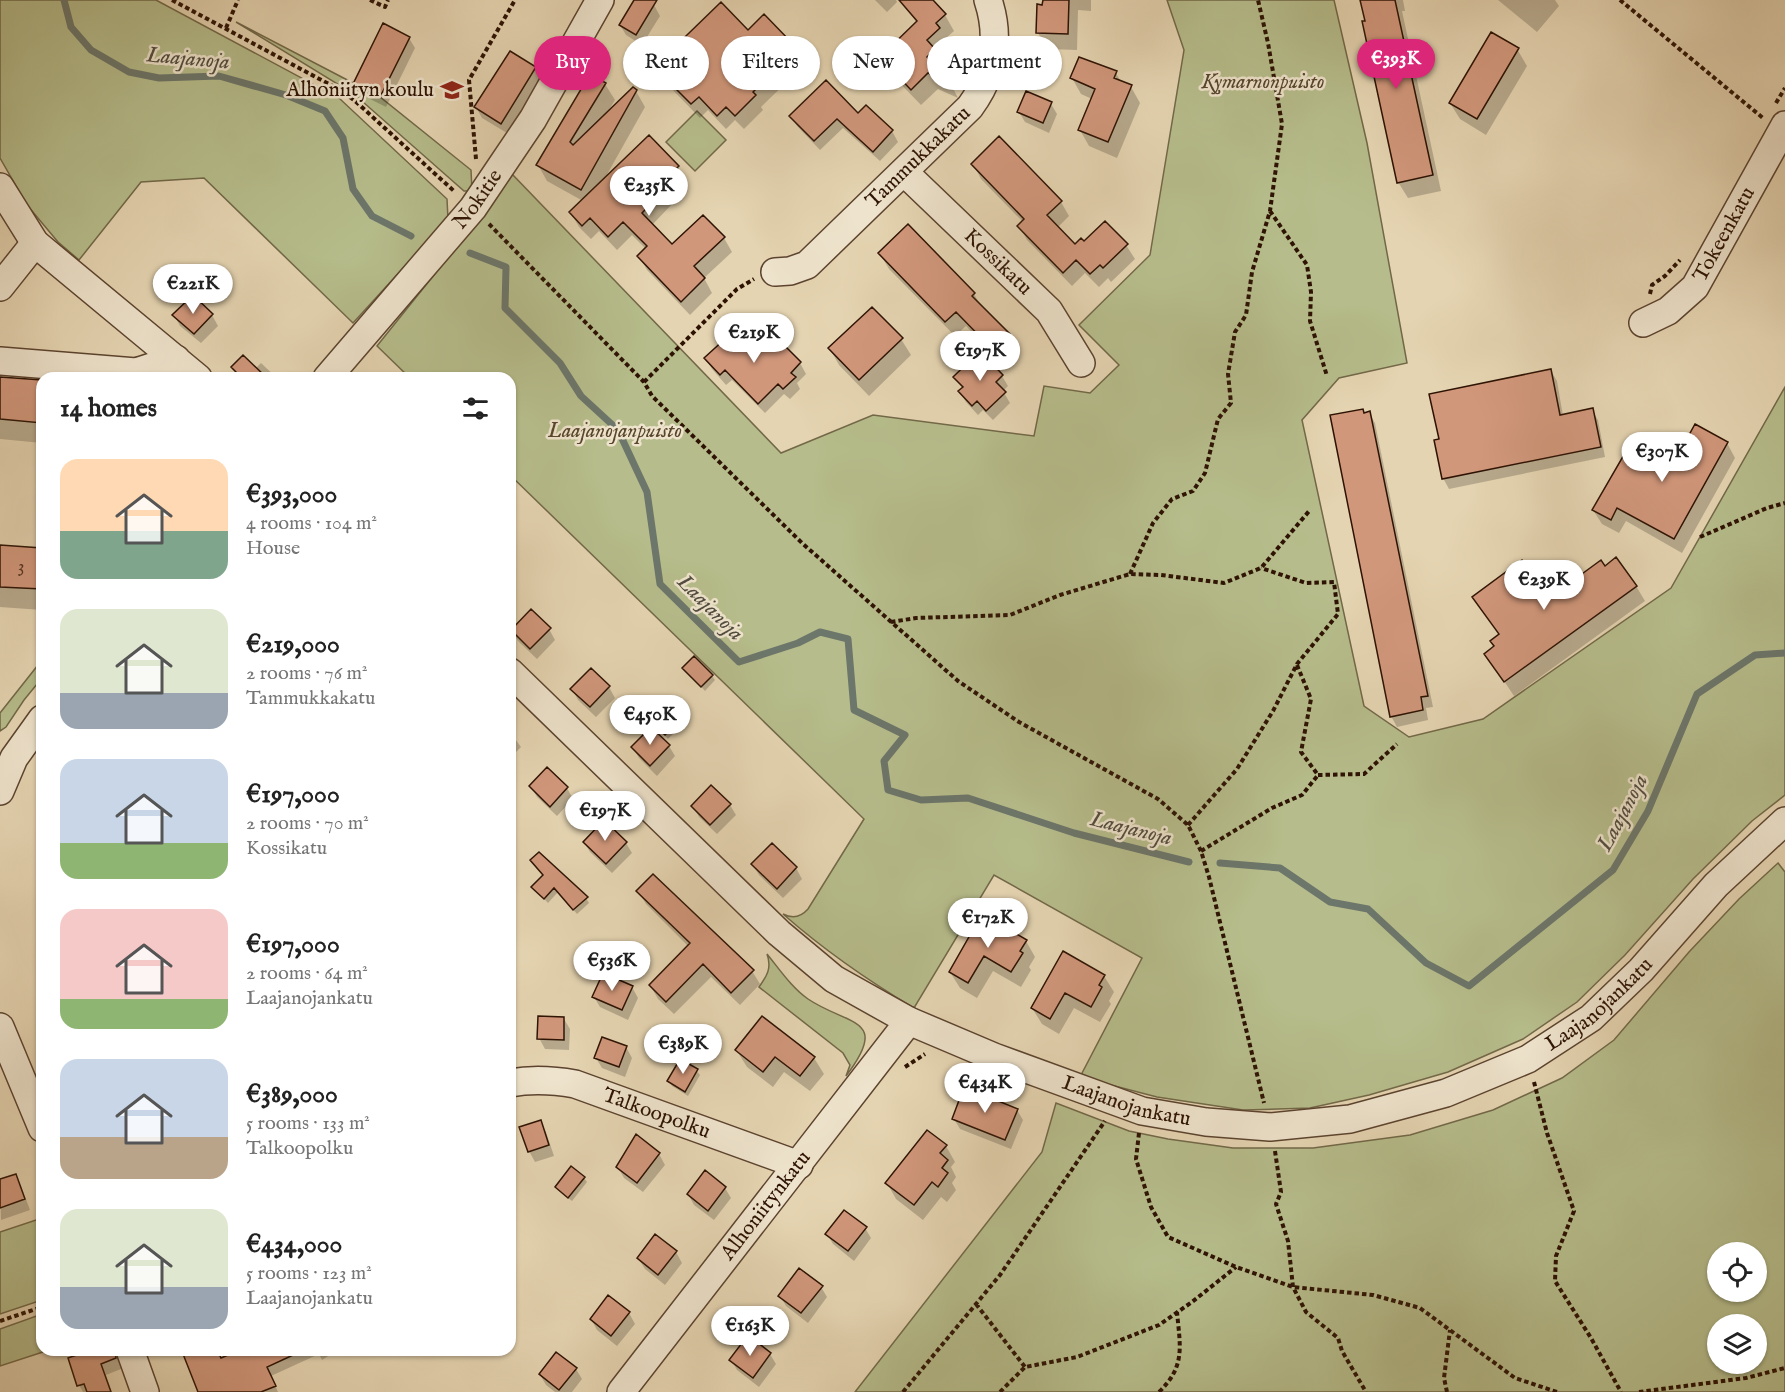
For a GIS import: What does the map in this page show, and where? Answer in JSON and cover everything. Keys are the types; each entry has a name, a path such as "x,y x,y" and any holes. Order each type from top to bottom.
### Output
{"street":[{"name":"Tammukkakatu","path":"775,272 790,271 807,265 970,107 981,92 995,52 995,32 988,0"},
{"name":"Nokitie","path":"332,372 476,203 533,119 595,10"},
{"name":"Tokeenkatu","path":"1643,323 1668,310 1695,287 1783,129"},
{"name":"Kossikatu","path":"904,172 1049,310 1081,363"},
{"path":"0,187 35,243 191,372"},
{"path":"0,287 35,243"},
{"path":"0,361 136,372 176,358"},
{"name":"Laajanojankatu","path":"516,678 800,951 834,979 909,1021 994,1057 1142,1111 1271,1132 1350,1119 1446,1093 1528,1059 1591,1018 1641,970 1716,885 1785,821"},
{"path":"0,791 14,758 36,727"},
{"name":"Alhoniitynkatu","path":"621,1392 909,1021"},
{"path":"0,1027 36,1114"},
{"name":"Talkoopolku","path":"516,1082 550,1079 575,1084 799,1165"},
{"path":"137,1356 145,1392"}],"path":[{"path":"172,0 340,90 354,100 476,203 644,382 652,396 802,543 890,622 958,681 1018,722 1158,800 1188,825 1201,851 1209,877 1271,1132 1281,1192 1276,1204 1288,1241 1293,1287 1306,1312 1338,1338 1342,1351 1366,1392"},
{"path":"226,28 238,0"},
{"path":"370,0 385,7 388,0"},
{"path":"476,203 469,80 515,0"},
{"path":"1130,574 1153,523 1172,499 1193,491 1205,473 1218,419 1231,403 1228,374 1235,332 1246,315 1252,272 1270,211 1282,124 1258,0"},
{"path":"1620,0 1783,129"},
{"path":"1270,211 1307,265 1311,292 1310,321 1327,376"},
{"path":"644,382 737,289 775,272"},
{"path":"1700,537 1767,508 1785,503"},
{"path":"890,622 916,618 1010,615 1060,595 1130,574 1161,574 1224,583 1261,568 1310,510"},
{"path":"1188,825 1237,769 1273,711 1297,664 1338,614 1334,582 1306,583 1261,568"},
{"path":"1297,664 1311,699 1301,752 1318,775"},
{"path":"1318,775 1364,774 1397,744"},
{"path":"1201,851 1272,808 1302,795 1318,775"},
{"path":"885,1053 906,1068 920,1056 928,1054"},
{"path":"1533,1076 1547,1133 1574,1211 1556,1256 1555,1281 1591,1338 1621,1392"},
{"path":"903,1392 1000,1275 1110,1113"},
{"path":"1139,1131 1136,1159 1151,1207 1168,1237 1293,1287 1373,1295 1419,1308 1515,1378 1557,1392"},
{"path":"1000,1392 1025,1367 1077,1357 1159,1325 1236,1266"},
{"path":"976,1304 1025,1367"},
{"path":"0,1321 36,1308"},
{"path":"1159,1392 1169,1382 1181,1355 1177,1312"},
{"path":"1447,1392 1444,1378 1450,1329"},
{"path":"1639,1392 1746,1378 1785,1368"},
{"path":"1680,1386 1682,1392"}],"green space":[{"path":"0,0 156,0 339,98 447,199 448,219 353,323 204,178 141,182 79,260 58,242 27,205 0,158"},
{"path":"1167,0 1334,0 1367,143 1407,363 1339,378 1302,420 1364,706 1409,737 1483,719 1671,588 1785,387 1785,795 1752,821 1693,879 1625,955 1577,1002 1523,1039 1448,1072 1369,1095 1310,1108 1243,1110 1157,1097 1080,1077 1142,958 994,875 914,1008 846,964 798,927 783,914 797,916 808,909 864,819 516,481 516,372 404,372 377,346 474,225 510,172 781,453 873,415 1034,436 1044,386 1090,393 1119,365 1079,325 1150,255 1184,50"},
{"path":"236,22 380,97 471,170 472,191 464,191 354,94"},
{"path":"697,111 726,140 695,171 666,142"},
{"path":"36,668 36,685 6,727 0,731 0,713"},
{"path":"1778,863 1785,872 1785,1392 855,1392 1042,1152 1056,1103 1129,1131 1233,1148 1313,1148 1410,1135 1493,1110 1562,1078 1614,1040 1689,952 1739,899"},
{"path":"767,954 802,995 859,1026 864,1033 865,1043 846,1076 850,1065 843,1053 759,987 768,972"},
{"path":"36,1220 36,1302 0,1314 0,1232"},
{"path":"36,1316 36,1354 0,1366 0,1329"}],"building":[{"path":"634,0 657,0 636,35 619,25"},
{"path":"899,0 933,0 946,14 936,23 940,28 931,36 927,36 927,74 915,86 915,36 902,36 917,21"},
{"path":"1043,0 1069,0 1068,34 1036,33 1037,4 1042,5"},
{"path":"1360,0 1395,0 1433,175 1397,183 1362,21 1365,21"},
{"path":"721,2 748,30 764,14 785,36 721,36 721,90 755,90 753,92 756,95 735,116 726,107 717,116 699,97 691,104 677,90 709,90 709,36 686,36"},
{"path":"383,23 410,37 380,97 353,84"},
{"path":"1491,32 1519,48 1477,119 1449,103"},
{"path":"510,51 534,66 534,70 501,124 474,107"},
{"path":"1079,57 1117,71 1114,78 1132,85 1108,142 1078,130 1095,89 1070,78"},
{"path":"826,80 832,86 832,90 836,90 858,113 866,105 893,130 873,152 837,119 814,141 789,116 816,90 820,90 820,86"},
{"path":"581,90 602,90 570,142 573,145 630,90 637,90 581,190 536,165"},
{"path":"1026,91 1052,102 1043,123 1017,112"},
{"path":"649,135 679,166 663,181 668,186 642,213 672,244 703,215 725,237 694,266 705,278 681,302 637,256 647,246 623,222 608,237 590,218 582,226 569,212"},
{"path":"999,136 1062,201 1047,215 1075,244 1081,238 1084,241 1105,221 1128,244 1103,268 1100,265 1090,274 1076,260 1063,273 1017,226 1024,219 971,164"},
{"path":"908,224 975,293 972,296 1012,336 995,352 956,312 945,322 878,253"},
{"path":"193,295 213,314 194,334 172,315"},
{"path":"872,307 903,338 859,380 828,348"},
{"path":"737,328 756,348 761,344 765,348 776,337 801,362 791,373 796,377 783,389 778,384 758,404 725,370 720,375 704,358"},
{"path":"980,351 1003,375 996,382 1006,392 986,411 977,401 972,406 958,391 963,387 953,377"},
{"path":"243,355 261,372 236,372 231,367"},
{"path":"1551,369 1560,415 1593,408 1601,447 1442,479 1434,440 1439,439 1429,394"},
{"path":"0,377 36,380 36,422 0,419"},
{"path":"1363,409 1364,413 1370,411 1428,696 1421,697 1423,710 1390,717 1330,415"},
{"path":"1695,424 1728,442 1674,539 1617,508 1611,520 1592,510 1629,446 1671,468"},
{"path":"0,545 36,548 36,589 0,587"},
{"path":"1616,557 1637,586 1504,682 1484,654 1494,646 1490,641 1499,634 1472,597 1522,560 1549,598 1601,560 1605,566"},
{"path":"531,609 551,628 530,649 516,635 516,625"},
{"path":"694,656 713,675 701,687 682,668"},
{"path":"591,668 610,686 590,707 570,689"},
{"path":"672,701 687,713 665,735 651,722"},
{"path":"651,727 670,745 650,766 631,747"},
{"path":"547,767 568,787 550,807 529,786"},
{"path":"711,785 731,804 710,825 691,806"},
{"path":"604,820 627,842 606,864 583,842"},
{"path":"772,843 797,867 777,889 751,864"},
{"path":"539,852 588,897 573,910 554,888 544,899 531,887 543,875 530,860"},
{"path":"653,874 754,970 731,993 703,964 666,1002 649,985 690,943 636,891"},
{"path":"982,914 1027,940 1020,951 1023,953 1011,972 984,956 968,983 949,972"},
{"path":"1063,951 1105,975 1099,985 1102,987 1091,1007 1065,993 1050,1019 1031,1008"},
{"path":"603,973 633,986 622,1010 592,997"},
{"path":"538,1016 564,1017 564,1040 537,1039"},
{"path":"762,1016 815,1057 800,1076 775,1057 763,1072 735,1050"},
{"path":"602,1037 627,1046 619,1067 594,1058"},
{"path":"680,1059 698,1069 685,1092 667,1081"},
{"path":"964,1087 1018,1109 1005,1140 952,1119"},
{"path":"541,1120 549,1145 528,1152 519,1127"},
{"path":"927,1130 947,1145 940,1153 948,1160 942,1168 948,1173 938,1187 932,1182 914,1205 885,1183"},
{"path":"636,1134 660,1153 637,1183 616,1167"},
{"path":"571,1166 585,1177 568,1198 555,1187"},
{"path":"705,1170 726,1187 708,1211 687,1194"},
{"path":"16,1174 25,1199 0,1208 0,1179"},
{"path":"844,1210 867,1227 848,1251 825,1234"},
{"path":"655,1234 677,1251 658,1275 637,1258"},
{"path":"799,1268 823,1286 801,1313 778,1296"},
{"path":"608,1295 630,1312 611,1336 590,1319"},
{"path":"748,1335 771,1353 753,1378 729,1360"},
{"path":"556,1352 577,1368 559,1390 539,1374"},
{"path":"116,1356 116,1358 101,1364 111,1392 87,1392 84,1384 77,1386 68,1358"},
{"path":"184,1356 220,1356 221,1358 226,1356 291,1356 267,1367 276,1386 261,1392 198,1392"}],"waterway":[{"name":"Laajanoja","path":"64,0 71,27 91,50 129,72 159,78 219,76 286,95 325,111 343,138 353,189 372,216 411,236"},
{"name":"Laajanoja","path":"470,253 506,267 505,308 560,363 581,396 618,430 647,492 660,584 739,662 798,643 820,632 848,639 854,710 905,735 884,761 888,790 921,800 968,798 1074,833 1189,862"},
{"name":"Laajanoja","path":"1220,863 1280,868 1330,902 1368,909 1426,963 1469,986 1613,870 1648,811 1697,694 1755,655 1785,653"}],"place":[{"name":"Alhoniityn koulu","path":"452,90"}],"park label":[{"name":"Kymarnonpuisto","path":"1263,82"},
{"name":"Laajanojanpuisto","path":"615,431"}]}
